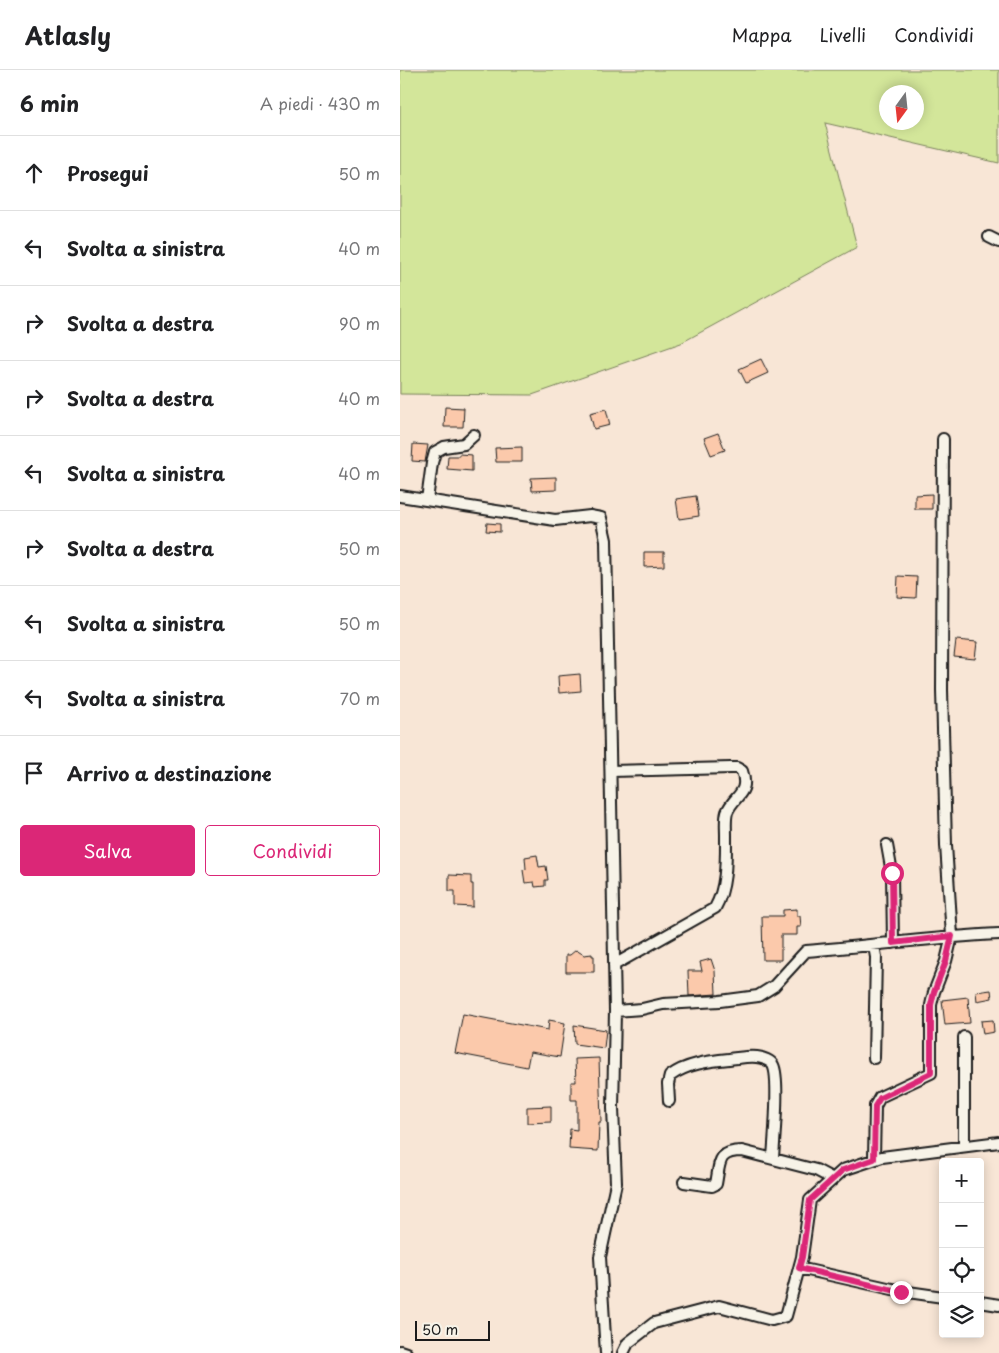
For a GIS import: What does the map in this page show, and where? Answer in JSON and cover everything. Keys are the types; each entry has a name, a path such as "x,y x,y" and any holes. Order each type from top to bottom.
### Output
{"street":[{"path":"989,237 999,242"},
{"path":"427,500 434,452 444,447 464,444 474,436"},
{"path":"874,1159 875,1106 880,1098 931,1073 931,1005 946,961 952,936 946,845 942,690 943,439"},
{"path":"400,496 555,520 590,516 601,518 606,540 615,1011 613,1108 616,1183 600,1257 606,1353"},
{"path":"611,771 737,768 742,771 746,781 740,796 727,813 726,862 720,898 715,908 614,965"},
{"path":"887,845 892,873 893,943"},
{"path":"615,1011 642,1009 663,1004 758,996 774,986 806,951 874,946 952,936 999,934"},
{"path":"874,946 876,957 874,1058"},
{"path":"964,1037 964,1146"},
{"path":"669,1101 668,1084 670,1076 688,1067 746,1057 769,1060 775,1072 776,1095 773,1158"},
{"path":"623,1353 628,1343 654,1323 719,1306 772,1320 786,1316 802,1257 810,1200 843,1170 882,1157 999,1142"},
{"path":"684,1182 712,1186 716,1184 722,1158 731,1151 742,1151 773,1158 816,1170 833,1179"},
{"path":"799,1268 901,1292 939,1297"},
{"path":"984,1303 999,1305"},
{"path":"400,1351 406,1353"}],"green space":[{"path":"400,70 999,70 999,163 825,123 857,247 681,343 532,395 400,394"}],"building":[{"path":"761,359 768,373 746,383 739,369"},
{"path":"445,407 464,408 463,427 444,427"},
{"path":"606,409 610,425 594,429 590,413"},
{"path":"718,433 725,450 711,455 704,438"},
{"path":"413,444 428,445 425,462 412,461"},
{"path":"522,447 522,462 496,462 495,448"},
{"path":"459,454 472,455 472,471 447,469 448,456 459,456"},
{"path":"556,477 556,490 532,491 531,478"},
{"path":"932,494 932,509 915,509 915,495"},
{"path":"696,496 699,516 679,519 676,499"},
{"path":"487,523 500,524 500,532 486,531"},
{"path":"644,552 664,552 664,566 644,567"},
{"path":"898,576 917,577 916,598 897,597"},
{"path":"956,640 977,642 975,659 954,657"},
{"path":"580,674 581,691 559,693 558,676"},
{"path":"537,855 539,867 546,866 548,880 545,880 545,886 535,887 534,882 525,883 523,870 526,869 525,857"},
{"path":"449,875 471,876 473,907 455,906 455,891 449,891"},
{"path":"797,909 797,916 800,916 801,927 797,927 797,935 781,935 781,960 763,960 762,916 783,916 783,910"},
{"path":"576,950 584,955 592,954 594,956 594,972 566,972 566,955 570,955"},
{"path":"711,959 715,971 716,994 689,996 688,971 702,971 700,962"},
{"path":"991,990 992,998 977,1001 976,992"},
{"path":"968,997 970,1023 945,1025 942,1000"},
{"path":"463,1014 548,1030 549,1020 565,1023 560,1057 530,1052 527,1067 455,1053"},
{"path":"993,1020 994,1032 983,1034 981,1021"},
{"path":"574,1025 606,1030 604,1048 575,1044"},
{"path":"599,1058 601,1122 599,1122 598,1151 569,1149 570,1129 577,1130 577,1100 571,1100 571,1082 576,1082 575,1059"},
{"path":"551,1106 551,1122 527,1123 527,1107"}],"route":[{"path":"892,873 893,943 952,936 946,961 931,1005 931,1073 880,1098 875,1106 874,1159 843,1170 810,1200 799,1268 901,1292"}]}
